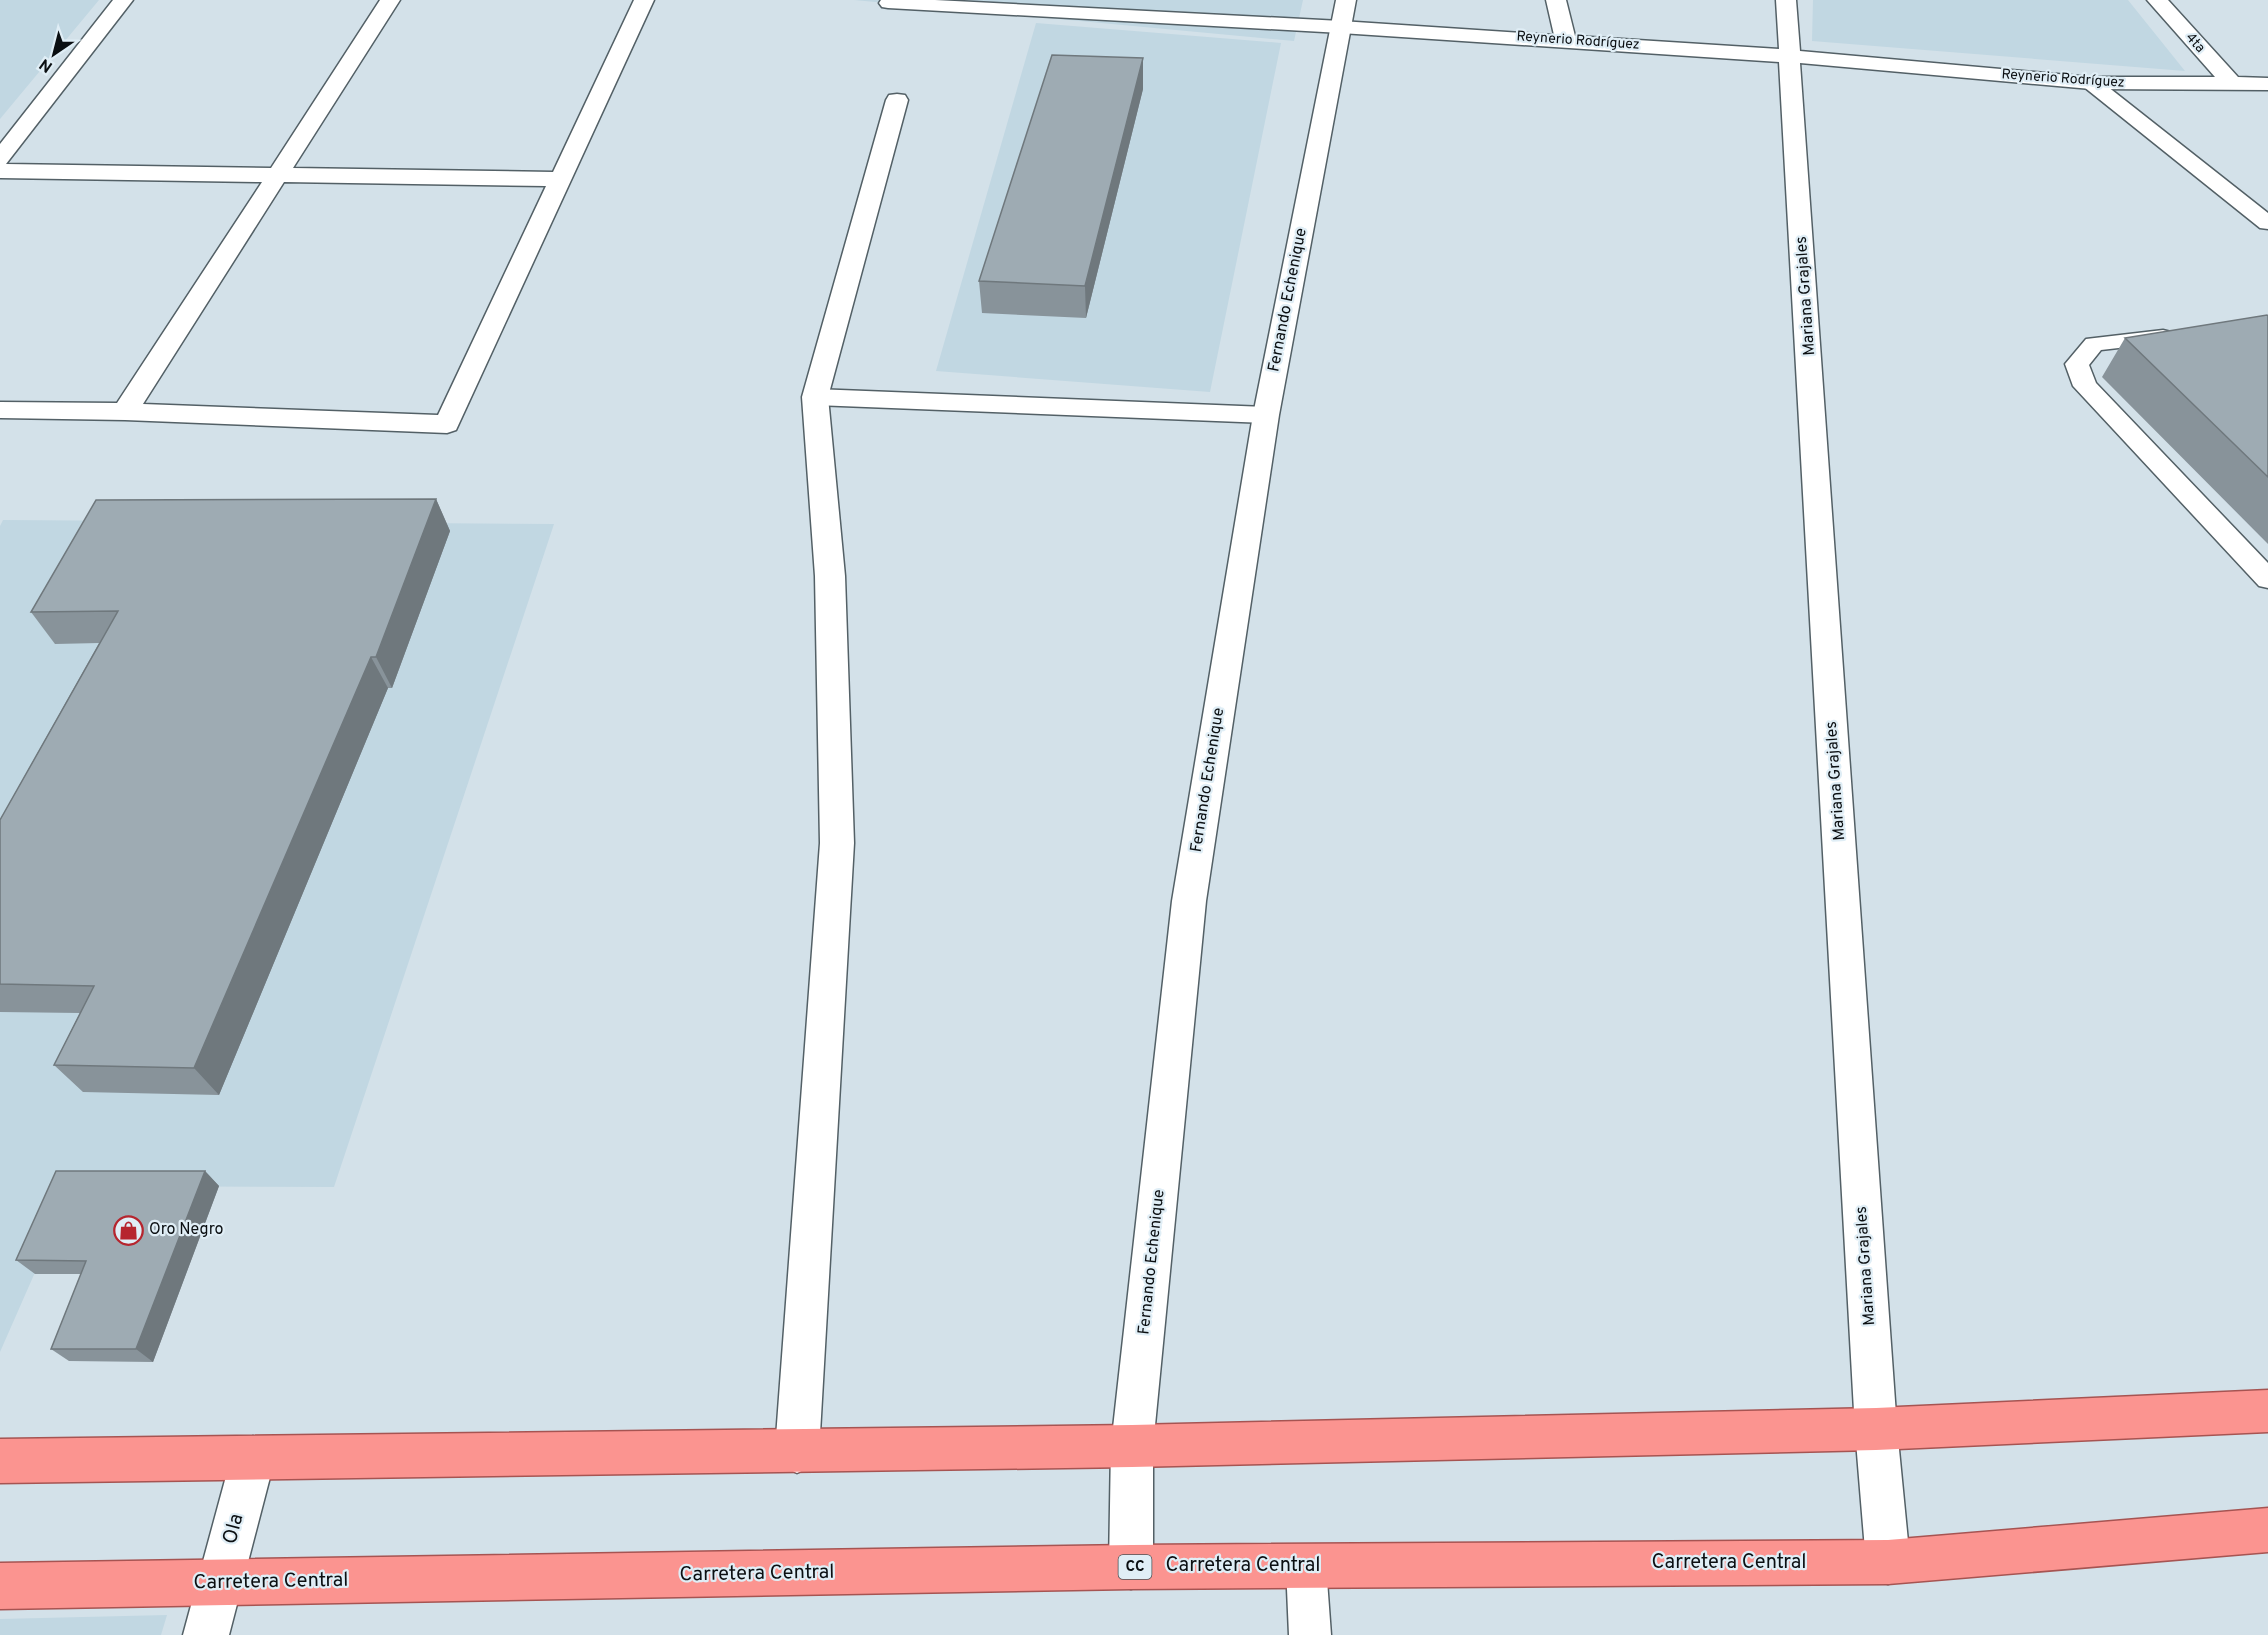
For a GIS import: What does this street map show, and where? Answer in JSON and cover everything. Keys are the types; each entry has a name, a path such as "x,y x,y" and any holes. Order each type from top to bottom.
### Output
{"highway":[{"path":"0,1461 1132,1446 1876,1429 2268,1411"},
{"name":"Carretera Central","path":"0,1586 1131,1567 1888,1562 2268,1530"}],"street":[{"path":"0,159 123,0"},
{"path":"125,412 390,0"},
{"path":"0,410 125,412 447,424 644,0"},
{"path":"1556,0 1565,39"},
{"name":"Mariana Grajales","path":"1786,0 1876,1429 1888,1562"},
{"name":"4ta","path":"2157,0 2233,85"},
{"name":"Reynerio Rodríguez","path":"1344,13 1565,39 1791,56 2091,83 2268,84"},
{"name":"Fernando Echenique","path":"1131,1567 1132,1446 1189,901 1266,415 1344,13"},
{"path":"797,1451 837,843 830,576 815,397 897,100"},
{"path":"0,171 562,179"},
{"name":"Ola","path":"206,1635 253,1458"}],"lane":[{"name":"Reynerio Rodríguez","path":"888,3 1344,13"},
{"path":"2091,83 2268,224"},
{"path":"2182,335 2094,344 2077,364 2085,386 2268,579"},
{"path":"815,397 1266,415"},
{"path":"1306,1566 1310,1635"}],"shaded area":[{"path":"0,0 99,0 0,119"},
{"path":"854,0 1303,0 1294,41"},
{"path":"1813,0 2128,0 2185,71 1812,41"},
{"path":"1036,23 1281,43 1210,392 936,371"},
{"path":"3,520 554,524 334,1187 73,1186 0,1352 0,526"},
{"path":"167,1615 161,1635 0,1635 0,1619"}],"building":[{"path":"1052,55 1143,58 1085,286 979,281"},
{"path":"2268,316 2268,477 2125,338"},
{"path":"436,499 376,657 371,657 194,1068 54,1065 94,986 0,984 0,820 118,611 31,612 96,500"},
{"path":"56,1171 205,1171 136,1349 51,1349 86,1261 16,1260"}],"place":[{"name":"Oro Negro","path":"128,1230"}]}
